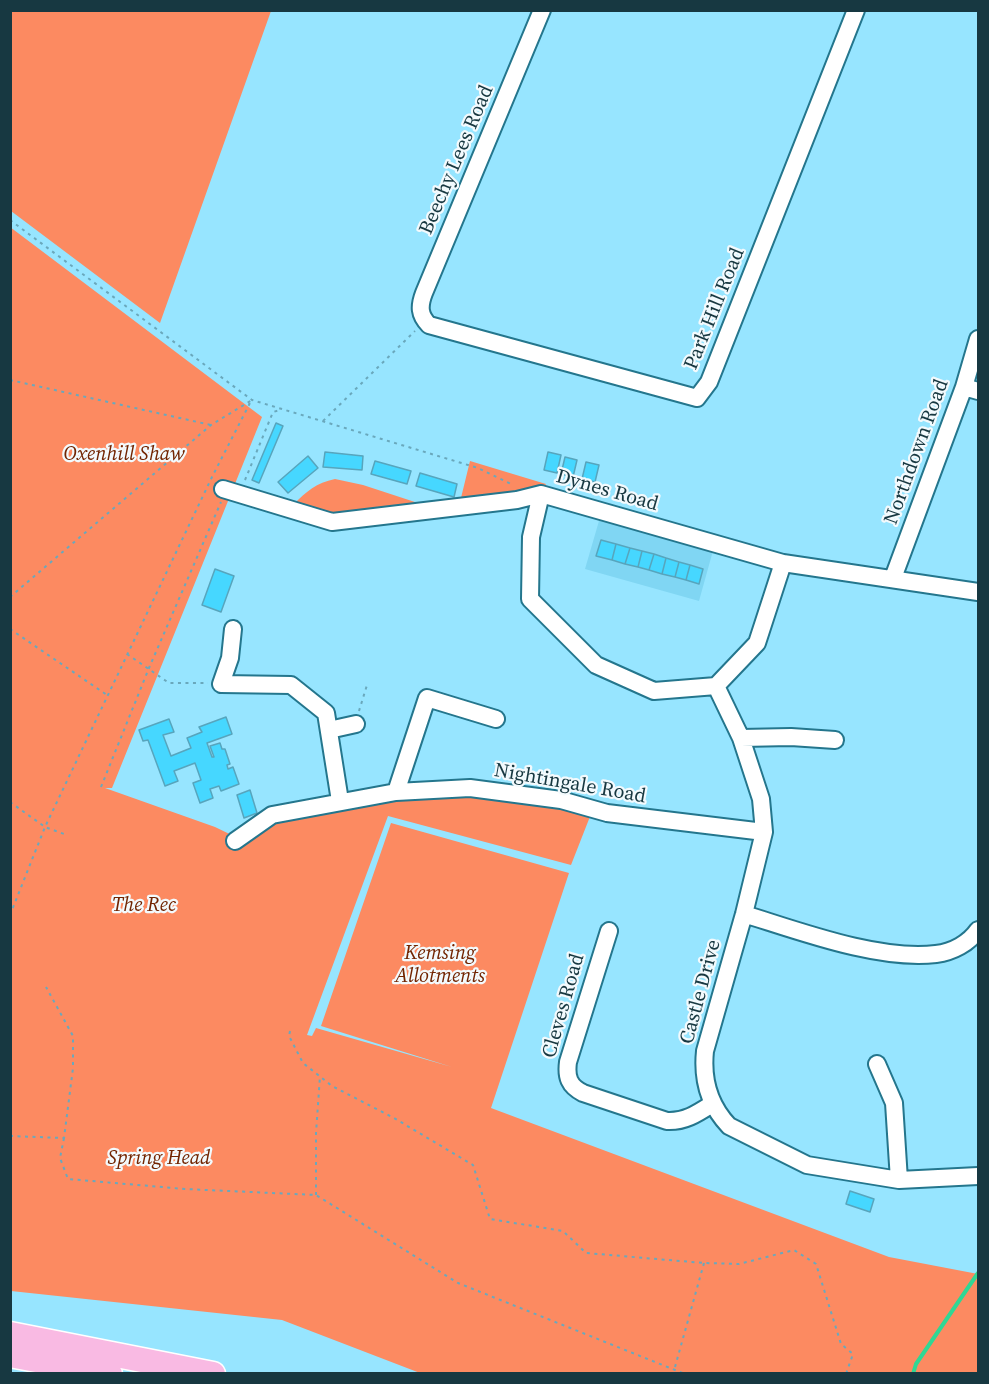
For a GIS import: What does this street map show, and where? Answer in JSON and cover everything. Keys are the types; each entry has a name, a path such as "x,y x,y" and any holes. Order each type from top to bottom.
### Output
{"highway":[{"path":"10,1334 213,1374"},
{"path":"10,1355 110,1374"}],"street":[{"name":"Beechy Lees Road","path":"427,323 420,309 421,301 542,10"},
{"name":"Park Hill Road","path":"427,323 697,398 709,382 856,10"},
{"name":"Northdown Road","path":"893,578 971,389 978,339"},
{"name":"Dynes Road","path":"230,491 332,522 517,500 541,494 783,563 978,592"},
{"path":"541,494 531,537 530,599 596,665 654,691 716,686 757,643 783,563"},
{"path":"233,629 230,658 221,684 291,685 326,713 340,801"},
{"name":"Castle Drive","path":"716,686 741,738 761,799 764,832 744,914 705,1051 704,1073 712,1104 729,1126 800,1162 898,1180 978,1176"},
{"path":"396,792 427,698 496,718"},
{"path":"329,730 356,724"},
{"path":"741,738 835,740"},
{"name":"Nightingale Road","path":"235,841 272,815 396,792 470,788 561,800 607,813 764,832"},
{"path":"744,914 836,942 913,955 936,954 956,948 966,943 978,930"},
{"name":"Cleves Road","path":"609,931 568,1062 567,1076 572,1086 583,1092 667,1121 679,1121 712,1104"},
{"path":"877,1064 894,1103 898,1180"}],"path":[{"path":"10,220 252,400 478,468 511,485 541,494"},
{"path":"323,420 427,323"},
{"path":"10,380 211,425"},
{"path":"10,597 211,425 252,400"},
{"path":"10,915 45,827 107,695 212,477 252,400"},
{"path":"101,787 149,668 230,491 273,412 283,409"},
{"path":"10,629 107,695"},
{"path":"127,654 169,683 221,684"},
{"path":"356,724 367,685"},
{"path":"10,802 45,827 64,834"},
{"path":"46,987 73,1036 73,1068 60,1158 68,1179 185,1189 316,1195 458,1283 675,1368 685,1374"},
{"path":"290,1031 289,1036 303,1063 332,1086 394,1118 472,1165 490,1219 563,1231 586,1253 739,1264 794,1250 816,1264 841,1344 853,1354 846,1374"},
{"path":"316,1195 316,1133 320,1076"},
{"path":"10,1136 64,1138"},
{"path":"675,1368 704,1263"}],"shaded area":[{"path":"601,514 714,547 699,601 585,569"}],"green space":[{"path":"10,11 271,11 160,323 11,211"},
{"path":"10,227 262,417 112,788 105,788 215,827 244,841 271,824 282,820 354,805 421,796 490,796 524,799 591,814 571,865 388,816 307,1035 312,1036 316,1028 452,1067 321,1026 391,823 569,873 491,1108 889,1257 978,1274 978,1373 420,1373 282,1320 11,1291"},
{"path":"470,461 546,484 543,489 460,502"},
{"path":"335,479 363,485 421,504 331,514 293,505 312,488"}],"building":[{"path":"276,423 283,426 259,483 252,480"},
{"path":"325,452 363,456 362,470 323,467"},
{"path":"548,452 561,455 557,473 544,470"},
{"path":"308,456 318,468 288,493 278,482"},
{"path":"565,457 577,460 573,477 561,474"},
{"path":"375,461 411,471 407,484 371,474"},
{"path":"586,462 599,465 595,482 582,479"},
{"path":"420,473 457,484 454,497 416,486"},
{"path":"601,540 616,544 612,560 596,556"},
{"path":"616,544 630,548 625,564 612,560"},
{"path":"630,548 642,551 638,567 625,564"},
{"path":"642,551 654,554 649,570 638,567"},
{"path":"654,554 666,558 662,574 649,570"},
{"path":"666,558 679,562 675,577 662,574"},
{"path":"679,562 690,565 686,580 675,577"},
{"path":"690,565 703,569 699,584 686,580"},
{"path":"215,569 234,576 221,612 202,605"},
{"path":"226,717 232,734 207,743 212,757 214,757 210,746 220,743 222,749 225,749 230,764 227,765 228,769 233,767 239,784 221,791 219,786 210,789 213,798 200,803 193,783 201,780 195,763 174,771 178,781 165,786 148,740 143,741 139,730 169,719 174,732 163,735 171,756 191,748 187,738 202,732 199,727"},
{"path":"250,790 257,813 244,818 237,795"},
{"path":"850,1191 874,1199 870,1212 846,1204"}],"waterway":[{"path":"913,1374 916,1364 978,1273"}],"park label":[{"name":"Oxenhill Shaw","path":"124,455"},
{"name":"The Rec","path":"144,906"},
{"name":"Kemsing Allotments","path":"440,966"},
{"name":"Spring Head","path":"159,1159"}]}
